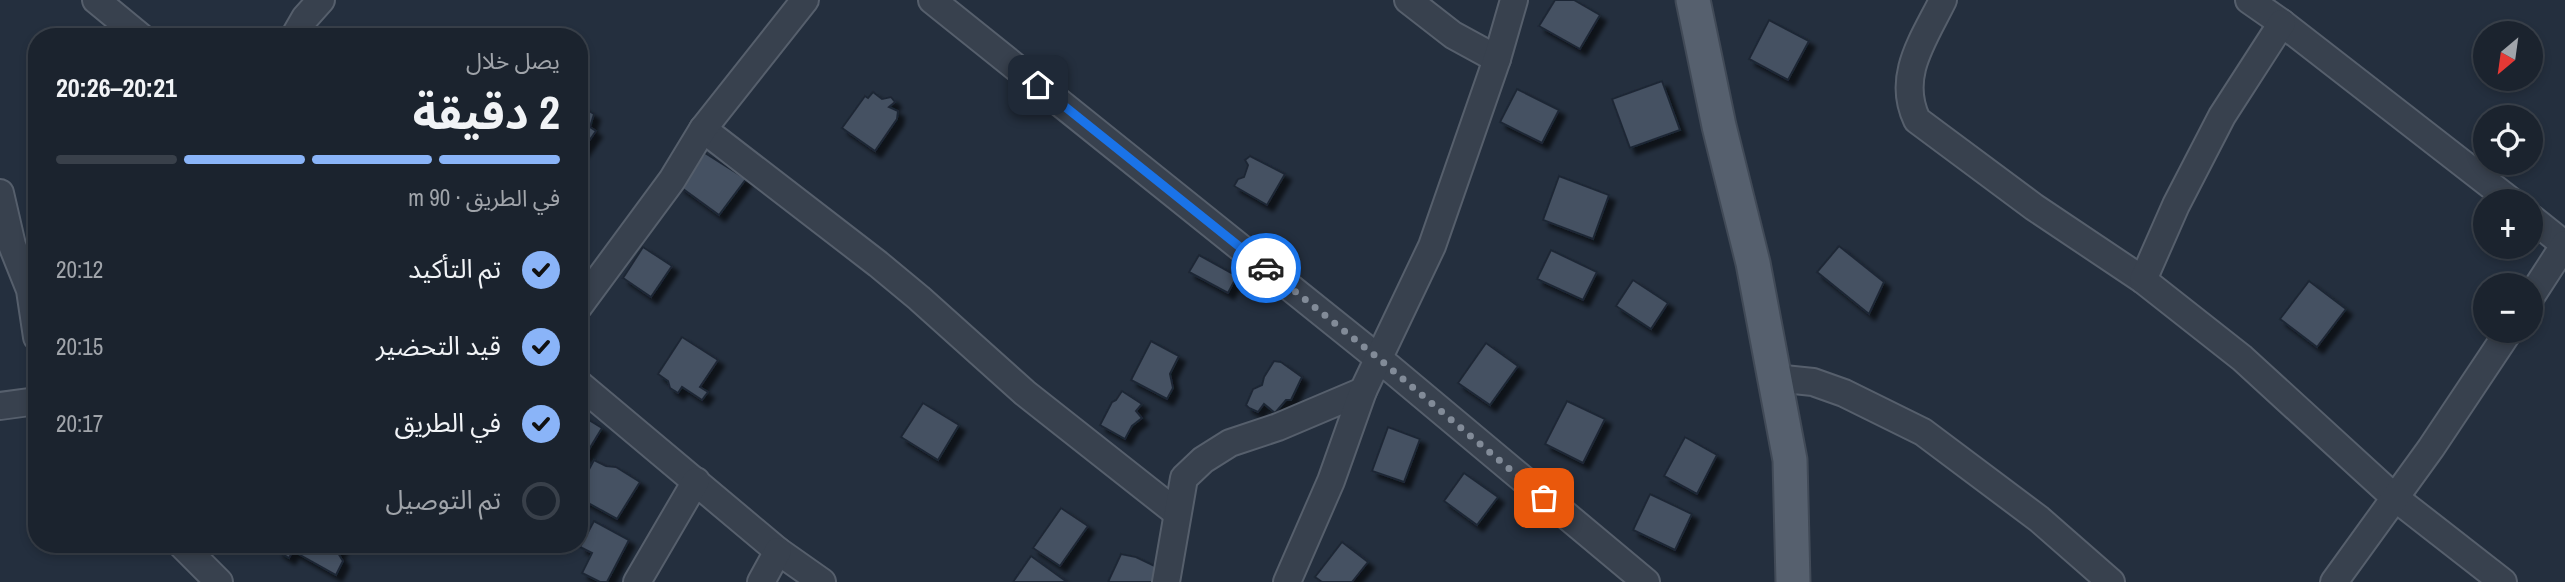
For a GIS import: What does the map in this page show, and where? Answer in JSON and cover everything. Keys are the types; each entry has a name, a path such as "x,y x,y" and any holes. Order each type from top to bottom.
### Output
{"main road":[{"path":"1693,0 1713,99 1753,264 1790,460 1793,582"}],"street":[{"path":"96,0 130,28"},
{"path":"299,28 304,18 321,0"},
{"path":"588,294 672,180 703,129 805,0"},
{"path":"932,0 1378,358 1646,582"},
{"path":"1408,0 1453,35 1497,59"},
{"path":"1287,582 1331,481 1363,391 1432,246 1497,59 1514,0"},
{"path":"1942,0 1912,65 1908,88 1910,106 1917,120 2034,207 2143,281 2242,358 2394,497 2503,582"},
{"path":"2143,281 2176,205 2222,116 2266,8 2496,189"},
{"path":"703,129 878,264 1025,393 1177,513"},
{"path":"0,193 12,245 28,285"},
{"path":"2543,227 2565,244 2543,278"},
{"path":"2334,582 2431,447 2501,343"},
{"path":"1774,378 1813,382 1844,393 1923,432 2039,519 2111,582"},
{"path":"588,391 778,551 822,582"},
{"path":"1166,582 1184,478 1203,460 1230,443 1278,428 1363,391"},
{"path":"0,406 28,402"},
{"path":"637,582 696,481"},
{"path":"761,582 778,551"},
{"path":"190,553 219,582"}],"building":[{"path":"1555,0 1574,0 1600,15 1580,49 1539,26"},
{"path":"1769,20 1809,41 1788,80 1749,59"},
{"path":"1662,81 1680,130 1630,148 1612,99"},
{"path":"1517,89 1559,110 1542,143 1500,122"},
{"path":"873,92 882,99 891,97 895,102 889,107 898,111 897,119 875,151 842,128 865,96 868,98"},
{"path":"588,110 594,114 590,127 596,131 588,142"},
{"path":"705,153 746,179 719,215 679,186"},
{"path":"1250,156 1285,174 1267,205 1234,186 1238,179 1244,177 1248,165 1245,160"},
{"path":"1559,176 1609,195 1593,239 1543,220"},
{"path":"1839,246 1884,282 1869,314 1817,272"},
{"path":"643,247 672,266 651,297 623,278"},
{"path":"1551,250 1597,272 1583,300 1537,279"},
{"path":"1199,255 1237,276 1228,293 1189,272"},
{"path":"1633,280 1668,303 1651,329 1616,306"},
{"path":"2309,281 2346,309 2317,347 2280,319"},
{"path":"682,337 718,360 700,387 708,392 702,400 682,387 678,393 658,374"},
{"path":"1151,341 1179,356 1170,374 1173,388 1167,399 1131,380"},
{"path":"1486,343 1518,366 1490,405 1458,383"},
{"path":"1274,361 1281,362 1302,377 1291,400 1286,400 1275,413 1264,404 1258,412 1246,405 1253,389 1262,385"},
{"path":"1122,391 1142,404 1136,411 1142,418 1132,426 1125,439 1100,425 1112,402"},
{"path":"1567,401 1605,419 1583,463 1545,444"},
{"path":"923,403 959,425 938,460 901,437"},
{"path":"588,419 602,428 588,451"},
{"path":"1388,427 1420,439 1404,482 1372,471"},
{"path":"1685,437 1717,455 1697,494 1664,476"},
{"path":"594,460 616,467 640,482 617,519 588,503 588,471"},
{"path":"1464,473 1498,497 1477,525 1444,501"},
{"path":"1650,494 1692,514 1675,550 1633,530"},
{"path":"1061,508 1088,526 1060,566 1033,548"},
{"path":"594,521 629,540 607,582 600,582 582,573 592,553 588,551 588,532"},
{"path":"1342,542 1368,562 1352,582 1322,582 1315,577"},
{"path":"297,553 338,553 343,561 336,575"},
{"path":"1121,554 1136,557 1161,569 1155,582 1108,582"},
{"path":"1031,556 1067,582 1013,582"}],"way so far":[{"path":"1266,268 1544,498"}],"route":[{"path":"1038,85 1266,268"}]}
